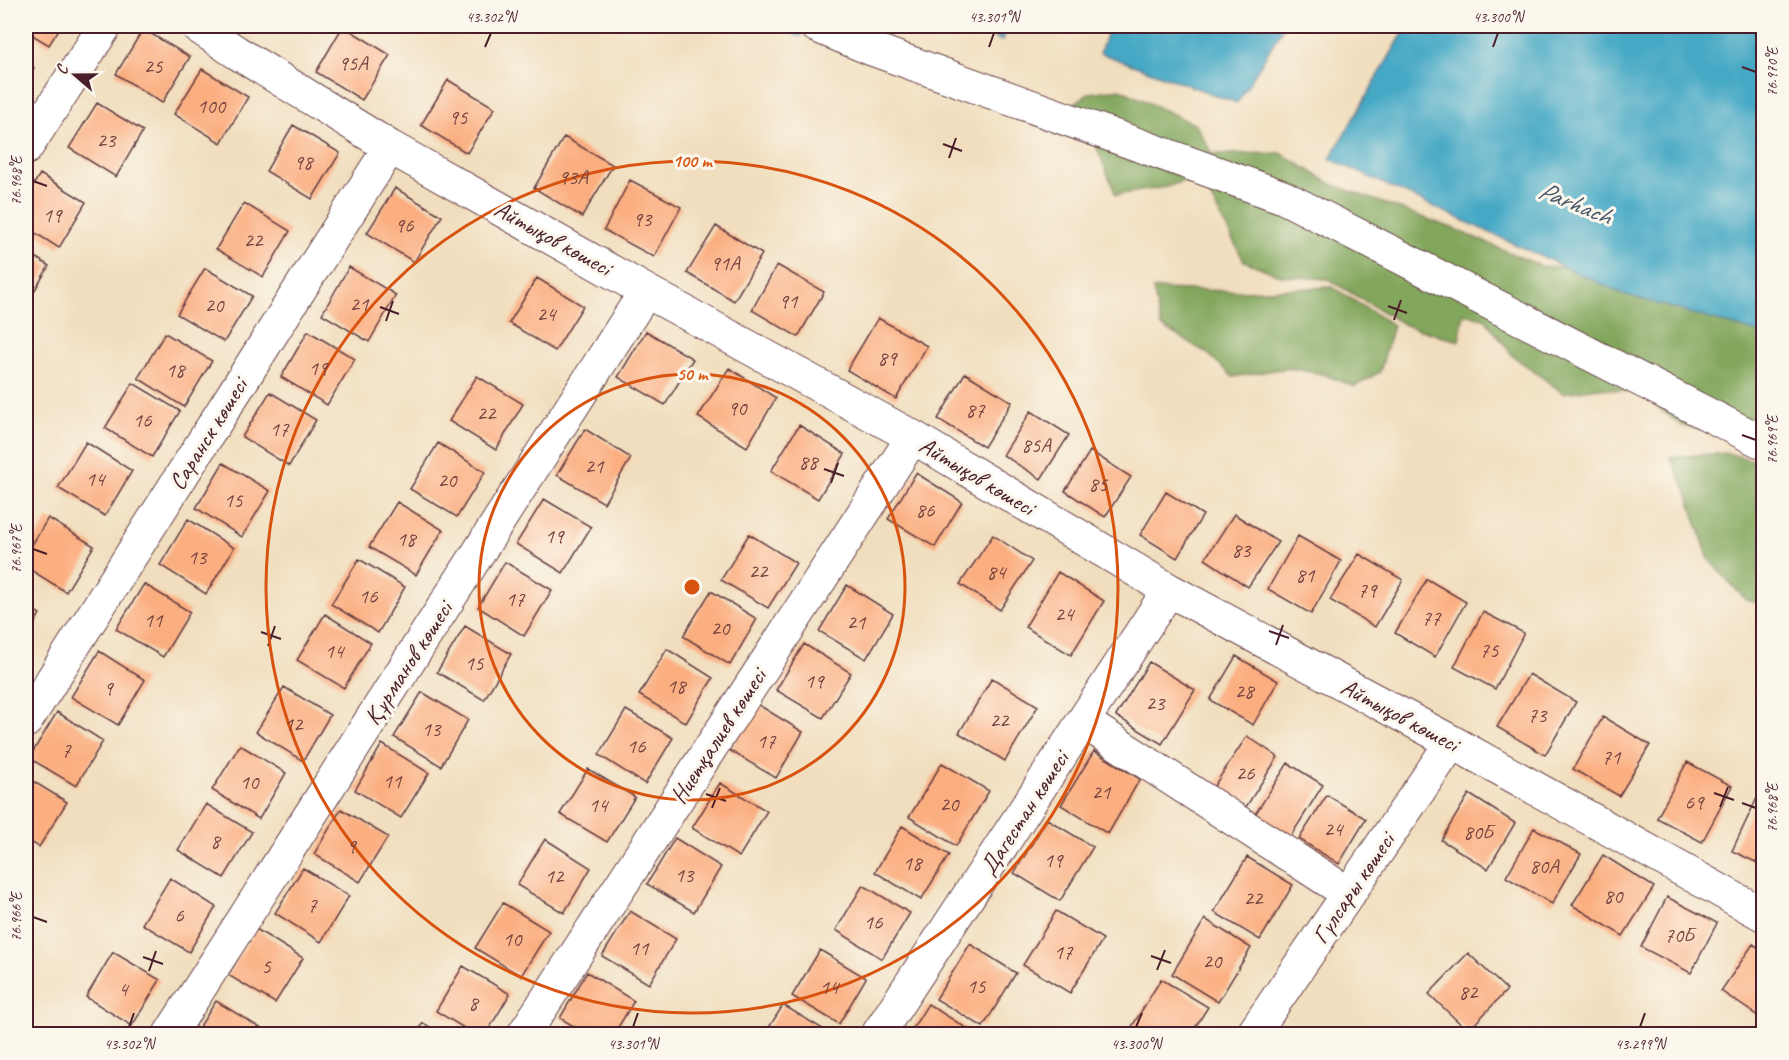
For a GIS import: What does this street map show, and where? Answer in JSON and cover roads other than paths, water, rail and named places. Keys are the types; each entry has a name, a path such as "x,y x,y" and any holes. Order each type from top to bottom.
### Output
{"street":[{"path":"26,148 105,26"},
{"name":"Айтықов көшесі","path":"197,26 390,147 913,437 1169,590 1452,742 1764,915"},
{"path":"818,26 872,49 1283,197 1764,443"},
{"name":"Саранск көшесі","path":"26,721 390,147"},
{"name":"Құрманов көшесі","path":"170,1035 646,291"},
{"name":"Ниетқалиев көшесі","path":"524,1035 913,437"},
{"name":"Дагестан көшесі","path":"878,1035 1169,590"},
{"path":"1084,722 1349,894"},
{"name":"Гүлсары көшесі","path":"1253,1035 1452,742"}],"water":[{"path":"967,26 1008,26 1002,41"},
{"path":"1109,26 1284,26 1237,103 1100,53"},
{"path":"1407,26 1763,26 1763,334 1623,294 1330,159"}],"waterway":[{"name":"Parhach","path":"782,26 799,33"}]}
